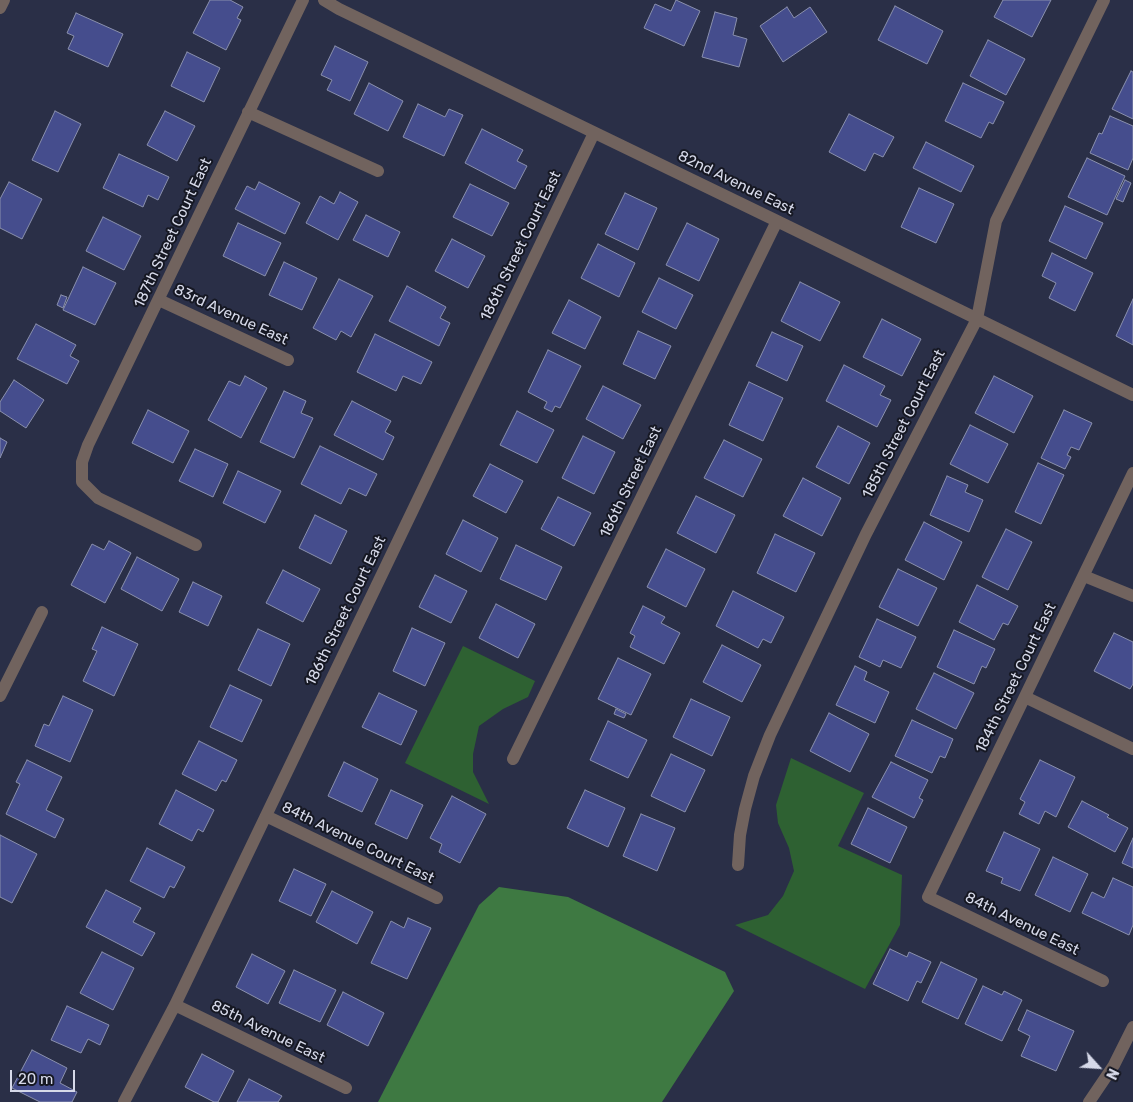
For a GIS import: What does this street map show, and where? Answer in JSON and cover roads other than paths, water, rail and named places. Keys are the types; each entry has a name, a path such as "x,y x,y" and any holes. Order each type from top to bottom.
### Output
{"street":[{"path":"0,8 4,0"},
{"name":"187th Street Court East","path":"196,545 98,498 82,482 82,462 88,445 303,0"},
{"name":"82nd Avenue East","path":"324,0 341,4 594,133 1133,395"},
{"name":"185th Street Court East","path":"738,865 740,835 745,809 754,776 770,734 866,534 977,319 996,221 1104,0"},
{"path":"248,112 378,171"},
{"name":"186th Street Court East","path":"124,1102 175,1005 594,133"},
{"name":"186th Street East","path":"513,759 778,221"},
{"name":"83rd Avenue East","path":"159,300 288,360"},
{"name":"184th Street Court East","path":"928,897 1133,473"},
{"path":"1084,576 1133,596"},
{"path":"0,696 42,612"},
{"path":"1025,697 1133,749"},
{"name":"84th Avenue Court East","path":"266,816 437,898"},
{"name":"84th Avenue East","path":"928,897 1103,981"},
{"name":"85th Avenue East","path":"175,1005 346,1088"},
{"path":"1089,1102 1114,1065 1133,1028"}]}
